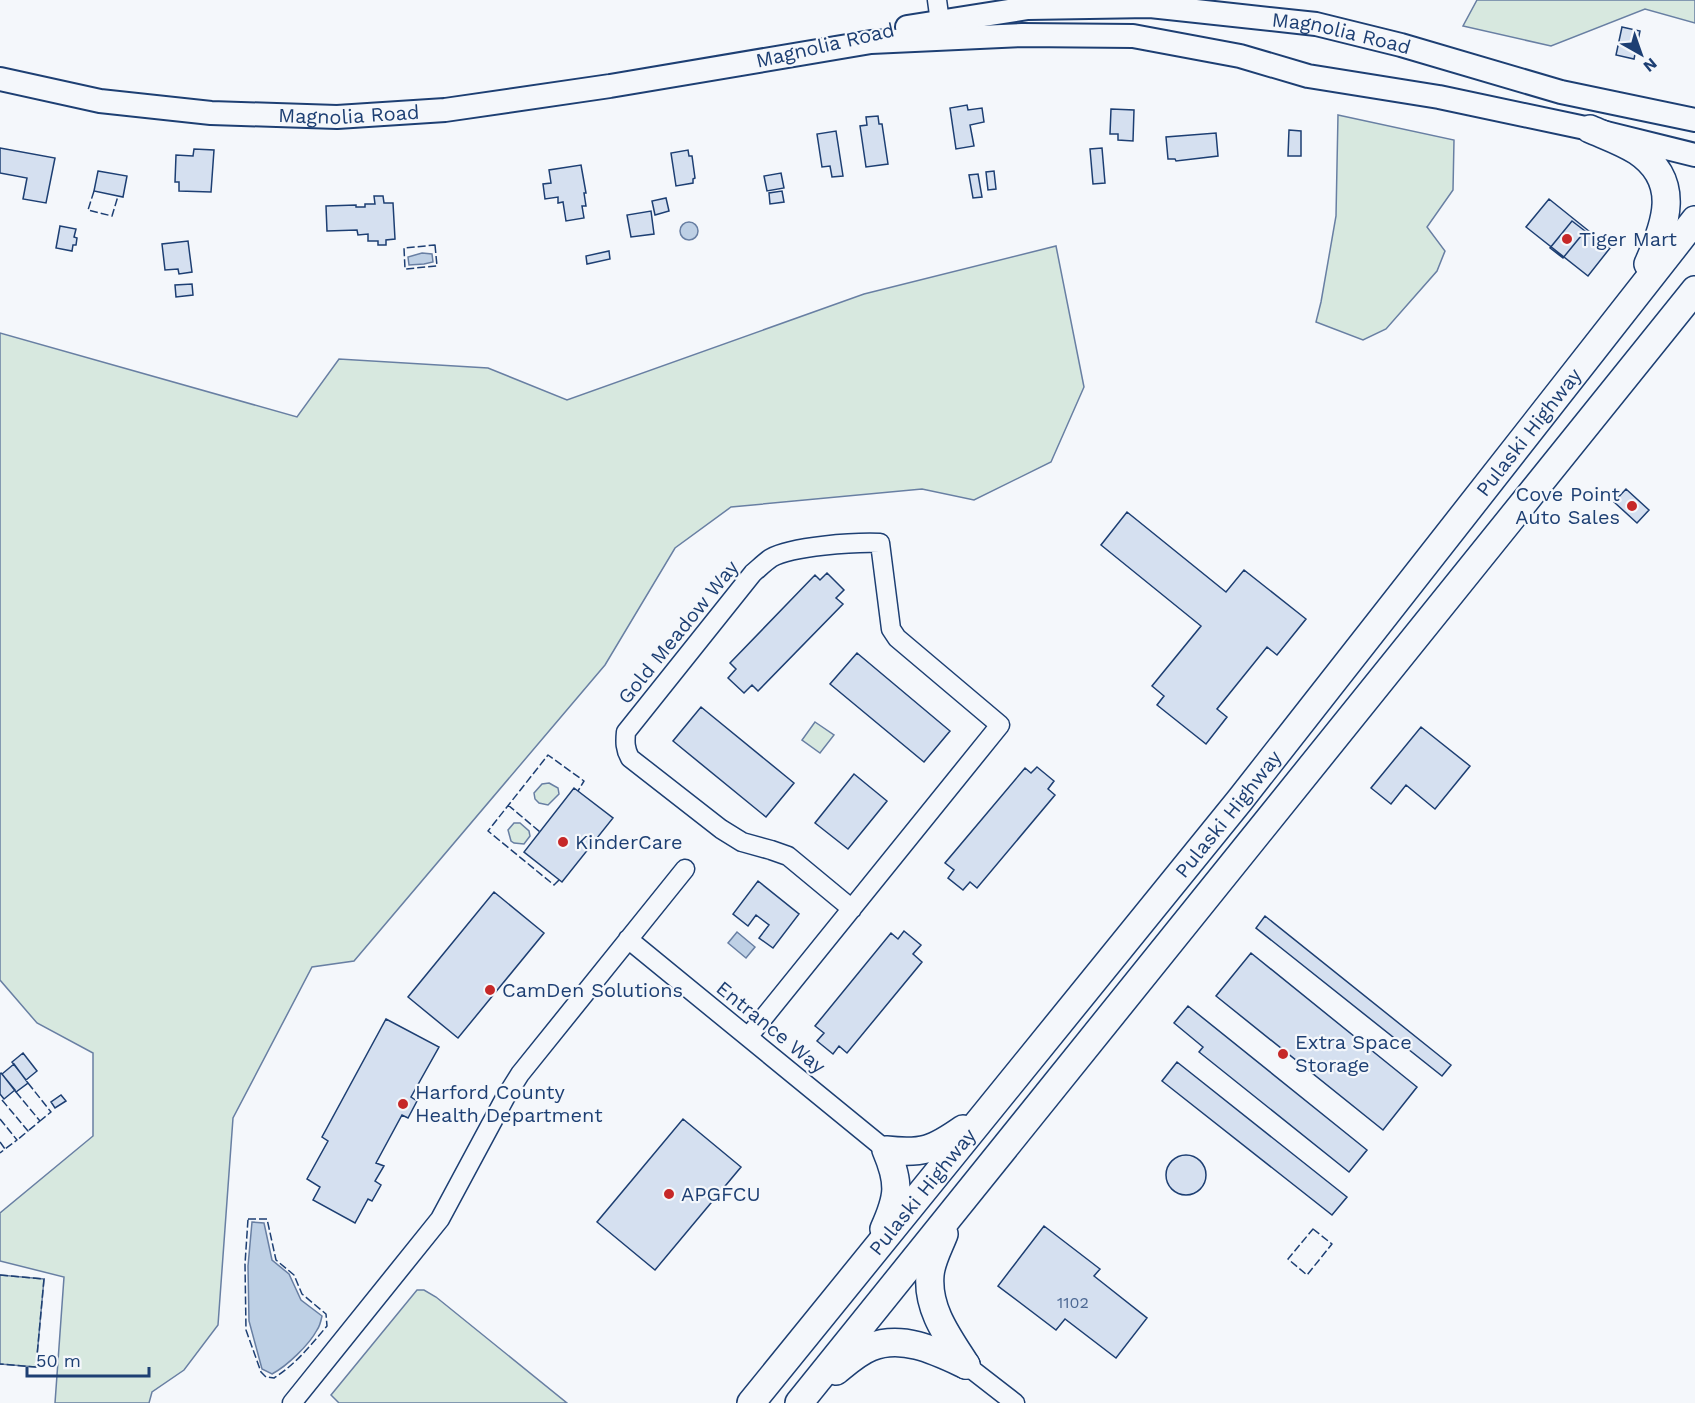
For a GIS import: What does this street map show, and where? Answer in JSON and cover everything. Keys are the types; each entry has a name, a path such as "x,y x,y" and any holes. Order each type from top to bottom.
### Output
{"highway":[{"path":"1590,129 1635,150 1652,162 1667,195 1660,235 1640,282 1614,324"},
{"name":"Pulaski Highway","path":"751,1403 1255,781 1695,220"},
{"name":"Pulaski Highway","path":"801,1401 1695,290"},
{"path":"874,1251 891,1213 897,1185 894,1168 886,1150 917,1152 932,1149 986,1113"},
{"path":"952,1212 929,1276 936,1317 966,1365"},
{"path":"801,1401 848,1361 880,1344 898,1343 930,1349 966,1365"}],"main road":[{"name":"Magnolia Road","path":"733,66 939,11 1150,6 1316,24 1401,45 1561,92 1695,120"},
{"name":"Magnolia Road","path":"0,79 100,101 212,113 337,117 446,110 610,87 871,42 1022,35 1133,36 1240,56 1308,76 1439,97 1590,129 1695,155"}],"street":[{"name":"Gold Meadow Way","path":"748,1037 852,909 1000,725 897,638 891,629 880,543 858,542 791,551 772,558 753,573 627,732 625,740 626,751 630,758 721,829 742,842 788,856 852,909"},
{"path":"292,1403 440,1219 504,1098 520,1074 685,869"},
{"name":"Entrance Way","path":"628,939 886,1150"},
{"path":"966,1365 1015,1403"}],"shaded area":[{"path":"1477,0 1695,0 1695,23 1645,9 1551,46 1463,26"},
{"path":"1338,115 1454,140 1453,190 1427,227 1445,251 1437,271 1386,329 1363,340 1316,322 1336,216"},
{"path":"1056,246 1084,387 1051,462 974,500 922,489 731,507 675,548 605,665 354,961 312,967 233,1118 218,1325 184,1370 152,1392 149,1403 55,1403 64,1277 0,1261 0,1213 93,1136 93,1053 37,1023 0,980 0,333 297,417 339,359 488,368 567,400 864,294"},
{"path":"815,722 834,735 820,753 802,740"},
{"path":"549,783 558,788 559,794 548,805 539,803 534,793 542,784"},
{"path":"514,823 520,823 529,831 530,836 524,844 511,841 508,830"},
{"path":"0,1275 44,1279 36,1367 0,1364"},
{"path":"417,1290 424,1290 436,1297 567,1403 339,1403 331,1395"}],"water":[{"path":"689,222 695,225 698,231 695,237 689,240 683,237 680,231 683,225"},
{"path":"422,253 432,254 433,262 409,265 408,257"},
{"path":"737,932 755,947 746,958 728,943"},
{"path":"252,1222 264,1223 272,1260 289,1274 301,1300 322,1316 319,1327 309,1342 291,1361 272,1374 262,1369 249,1321 248,1266"}],"building":[{"path":"1622,27 1640,31 1634,59 1616,55"},
{"path":"967,105 968,110 982,108 984,122 970,125 974,146 956,149 950,108"},
{"path":"1111,109 1134,110 1133,141 1118,140 1118,134 1110,134"},
{"path":"878,116 879,124 882,124 888,164 866,167 860,126 867,125 866,117"},
{"path":"1289,130 1301,131 1301,156 1288,156"},
{"path":"836,131 843,176 832,177 830,166 822,167 817,134"},
{"path":"1216,133 1218,156 1176,161 1168,159 1166,137"},
{"path":"0,148 55,158 46,203 23,199 27,178 0,173"},
{"path":"1102,148 1105,183 1093,184 1090,149"},
{"path":"194,149 214,150 211,192 179,191 179,182 175,182 176,155 193,156"},
{"path":"688,150 689,156 692,156 695,178 693,183 676,186 671,153"},
{"path":"581,165 586,193 584,193 586,206 582,206 584,218 566,221 563,202 558,203 558,197 545,199 543,184 551,183 549,170"},
{"path":"98,171 127,176 123,197 94,191"},
{"path":"994,171 996,189 988,190 986,172"},
{"path":"781,173 784,188 767,191 764,176"},
{"path":"978,174 982,197 973,198 969,175"},
{"path":"782,191 784,202 770,204 769,193"},
{"path":"374,196 383,196 384,203 393,203 395,239 386,240 386,245 378,245 378,241 368,241 368,234 358,235 357,230 327,231 326,206 365,207 365,204 375,204"},
{"path":"666,198 669,211 655,215 652,201"},
{"path":"1549,199 1610,248 1588,276 1526,227"},
{"path":"651,211 654,234 631,237 627,215"},
{"name":"Tiger Mart","path":"1572,221 1585,231 1563,258 1550,248"},
{"path":"60,226 76,229 74,237 77,238 76,245 73,245 72,251 56,248"},
{"path":"188,241 192,272 179,274 178,269 165,270 162,244"},
{"path":"609,251 610,259 587,264 586,256"},
{"path":"192,284 193,295 176,297 175,285"},
{"name":"Cove Point Auto Sales","path":"1626,489 1649,510 1637,523 1614,502"},
{"path":"1127,512 1226,592 1244,570 1306,619 1277,655 1267,647 1217,709 1227,717 1206,744 1157,705 1164,696 1152,686 1201,626 1101,545"},
{"path":"827,573 844,590 836,598 843,604 758,691 752,685 744,693 728,678 736,669 730,663 815,575 820,580"},
{"path":"857,653 950,731 924,762 830,684"},
{"path":"701,707 794,783 766,817 673,741"},
{"path":"1421,727 1470,766 1435,809 1406,785 1391,804 1371,788"},
{"path":"1037,767 1054,781 1048,789 1055,795 977,888 970,882 963,890 948,878 954,870 945,863 1025,768 1031,773"},
{"path":"854,774 887,801 848,849 815,823"},
{"name":"KinderCare","path":"574,788 613,818 562,882 524,852"},
{"path":"758,881 799,914 773,948 759,938 769,925 756,915 748,926 733,914"},
{"path":"494,892 544,933 458,1038 408,997"},
{"path":"1265,916 1451,1065 1442,1076 1256,928"},
{"path":"904,931 921,945 913,954 922,962 847,1053 839,1046 833,1054 817,1041 824,1033 815,1026 891,933 898,939"},
{"path":"1251,953 1417,1087 1383,1130 1216,996"},
{"path":"1188,1006 1367,1150 1349,1172 1199,1052 1203,1047 1174,1023"},
{"path":"386,1019 439,1047 411,1097 417,1101 408,1118 402,1115 376,1163 384,1166 375,1181 381,1185 372,1201 368,1199 355,1223 313,1200 320,1187 307,1179 328,1141 322,1137"},
{"path":"23,1053 37,1071 26,1080 12,1062"},
{"path":"1177,1062 1347,1197 1332,1215 1162,1081"},
{"path":"14,1064 28,1083 16,1092 2,1074"},
{"path":"1,1073 15,1090 4,1099 0,1094"},
{"path":"61,1095 66,1101 55,1108 51,1102"},
{"name":"APGFCU","path":"683,1119 741,1167 655,1270 597,1222"},
{"path":"1186,1155 1200,1161 1206,1175 1200,1189 1186,1195 1172,1189 1166,1175 1172,1161"},
{"path":"1044,1226 1100,1269 1094,1276 1147,1318 1116,1358 1065,1319 1056,1330 998,1286"}],"fence":[{"path":"94,191 88,210 112,216 118,196"},
{"path":"435,245 437,266 405,269 404,248 435,245"},
{"path":"559,880 554,885 488,831 548,755 584,781 578,791"},
{"path":"508,805 540,832"},
{"path":"28,1083 51,1112 40,1121"},
{"path":"16,1092 40,1121 28,1131"},
{"path":"2,1100 28,1131 17,1140"},
{"path":"0,1119 17,1140 5,1149"},
{"path":"0,1142 5,1149 0,1153"},
{"path":"248,1219 267,1219 276,1260 294,1275 302,1294 326,1314 327,1326 296,1360 274,1378 266,1377 261,1372 246,1330 245,1264 248,1219"},
{"path":"1313,1229 1332,1244 1307,1275 1288,1259 1313,1229"},
{"path":"0,1275 44,1279 36,1367 0,1364"}],"place":[{"name":"Tiger Mart","path":"1567,239"},
{"name":"Cove Point Auto Sales","path":"1632,506"},
{"name":"KinderCare","path":"563,842"},
{"name":"CamDen Solutions","path":"490,990"},
{"name":"Extra Space Storage","path":"1283,1054"},
{"name":"Harford County Health Department","path":"403,1104"},
{"name":"APGFCU","path":"669,1194"}]}
